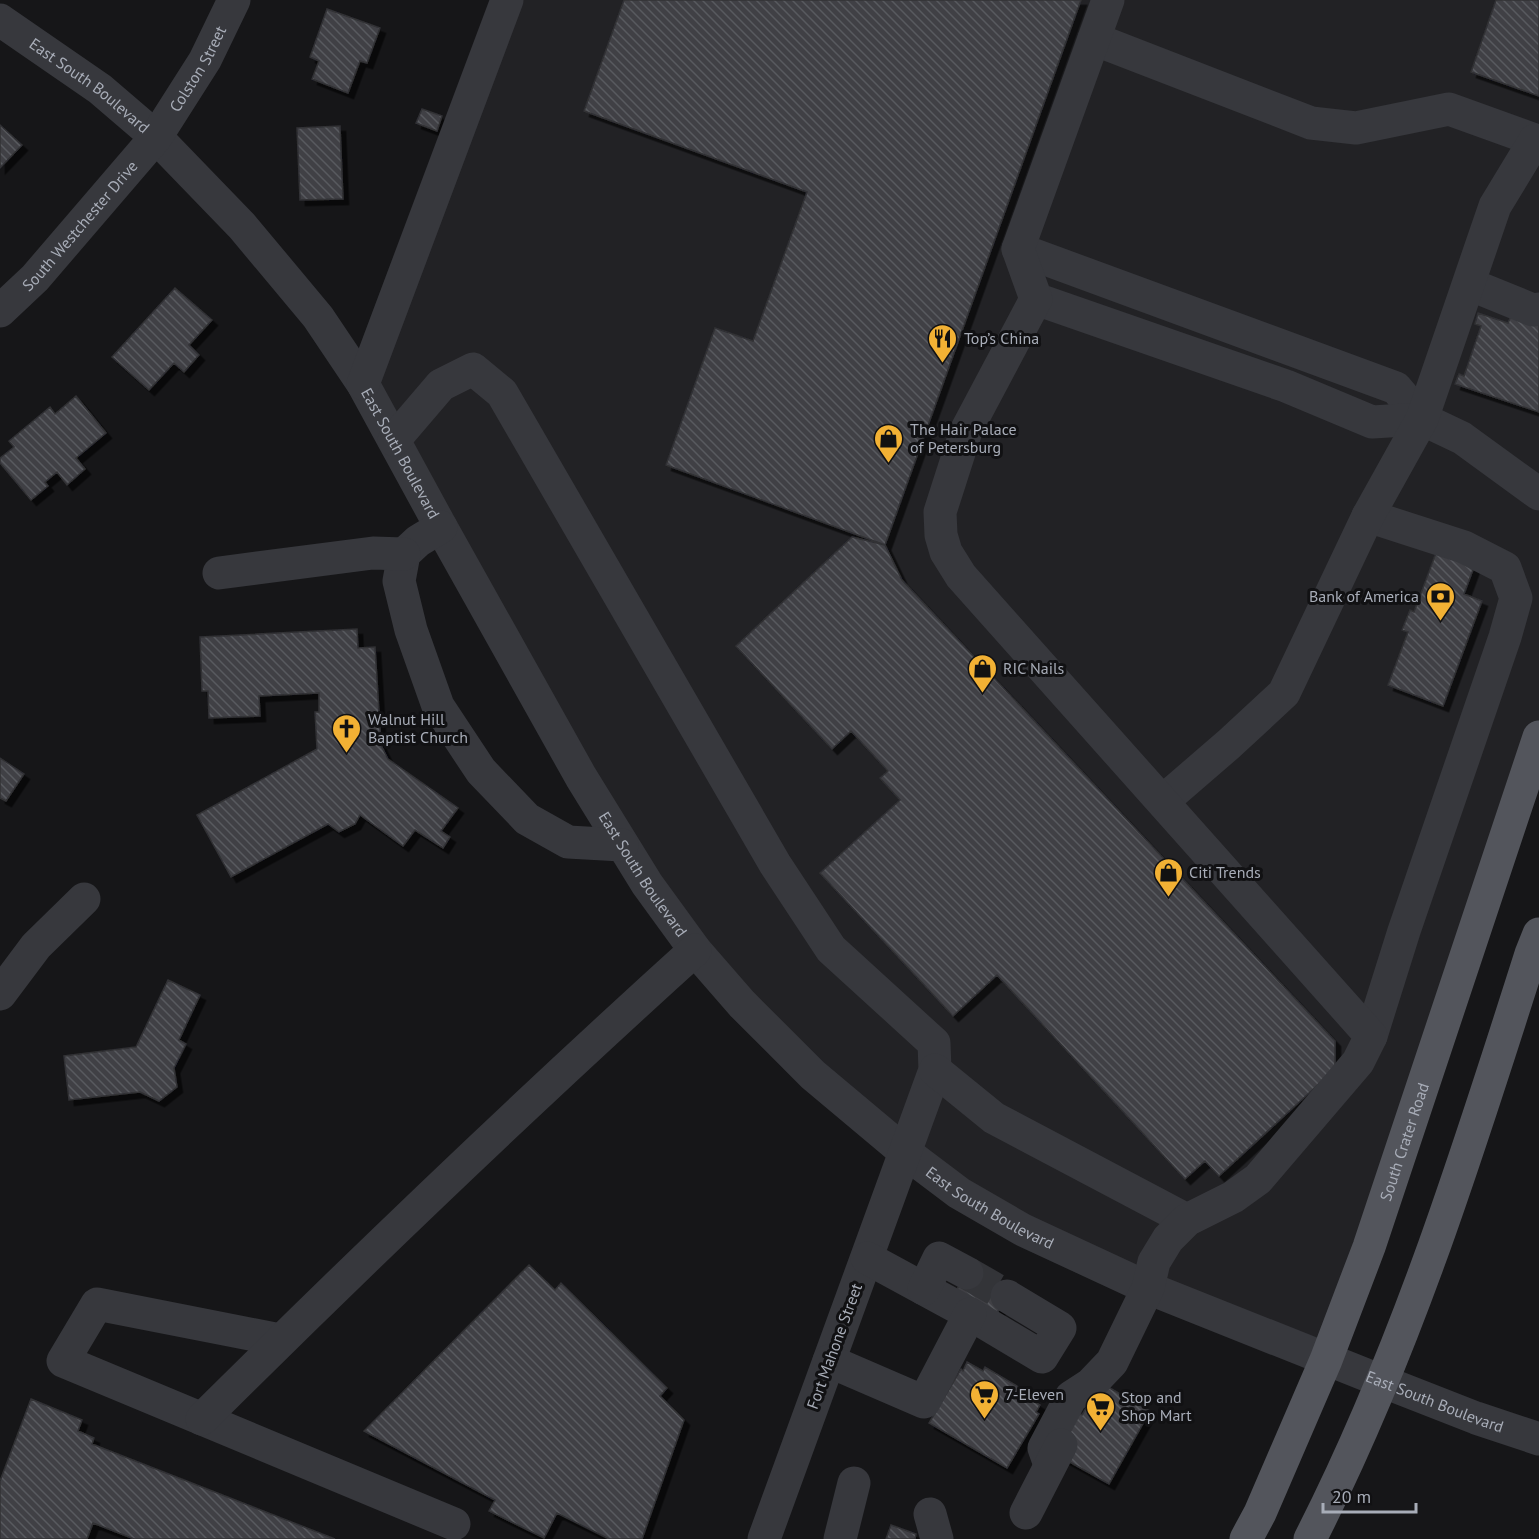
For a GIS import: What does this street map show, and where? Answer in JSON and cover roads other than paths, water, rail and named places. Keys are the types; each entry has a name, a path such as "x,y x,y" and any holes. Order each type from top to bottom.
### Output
{"main road":[{"name":"South Crater Road","path":"1246,1539 1260,1513 1326,1360 1369,1247 1539,737"},
{"path":"1310,1539 1338,1486 1384,1382 1474,1132 1539,934"}],"street":[{"name":"Colston Street","path":"156,136 205,60 234,0"},
{"path":"363,384 507,0"},
{"path":"1108,0 1018,249 1036,299 966,431 940,512 941,535 945,552 961,576 1371,1036"},
{"name":"East South Boulevard","path":"0,20 100,89 156,136 242,226 318,318 363,384 581,777 647,884 695,950 742,1004 813,1075 906,1153 959,1193 1023,1230 1148,1288 1476,1418 1539,1439"},
{"path":"1095,39 1311,123 1356,128 1449,110 1537,141 1495,206 1422,419 1368,516 1284,693 1163,801"},
{"name":"South Westchester Drive","path":"0,311 35,278 156,136"},
{"path":"1018,249 1396,388 1422,419 1462,438 1539,494"},
{"path":"1469,284 1533,310 1539,309"},
{"path":"1036,299 1286,386 1372,422 1422,419"},
{"path":"394,440 441,385 473,369 502,393 775,864 831,949 934,1043 935,1070 994,1118 1187,1220"},
{"path":"1026,1513 1078,1410 1112,1362 1148,1288 1154,1262 1168,1239 1187,1220 1233,1197 1258,1179 1358,1062 1371,1036 1404,931 1462,767 1516,598 1505,568 1464,547 1368,516"},
{"path":"441,527 418,541 404,554 399,581 411,630 438,706 481,771 527,819 568,842 622,845"},
{"path":"219,573 373,553 404,554"},
{"path":"0,994 36,946 84,899"},
{"path":"202,1419 280,1340 596,1040 695,950"},
{"name":"Fort Mahone Street","path":"764,1539 935,1070"},
{"path":"867,1258 970,1314 1042,1358 1060,1328 1007,1296"},
{"path":"924,1289 939,1258 967,1273"},
{"path":"280,1340 97,1304 63,1361 454,1524"},
{"path":"829,1361 924,1402 970,1314"},
{"path":"1050,1465 1044,1448 1071,1397 1078,1410"},
{"path":"840,1539 854,1483"}],"tunnel":[{"path":"967,1273 1007,1296"}],"place":[{"name":"Top’s China","path":"943,364"},
{"name":"The Hair Palace of Petersburg","path":"889,464"},
{"name":"Bank of America","path":"1440,622"},
{"name":"RIC Nails","path":"982,694"},
{"name":"Walnut Hill Baptist Church","path":"347,754"},
{"name":"Citi Trends","path":"1168,898"},
{"name":"7-Eleven","path":"984,1420"},
{"name":"Stop and Shop Mart","path":"1100,1432"}]}
